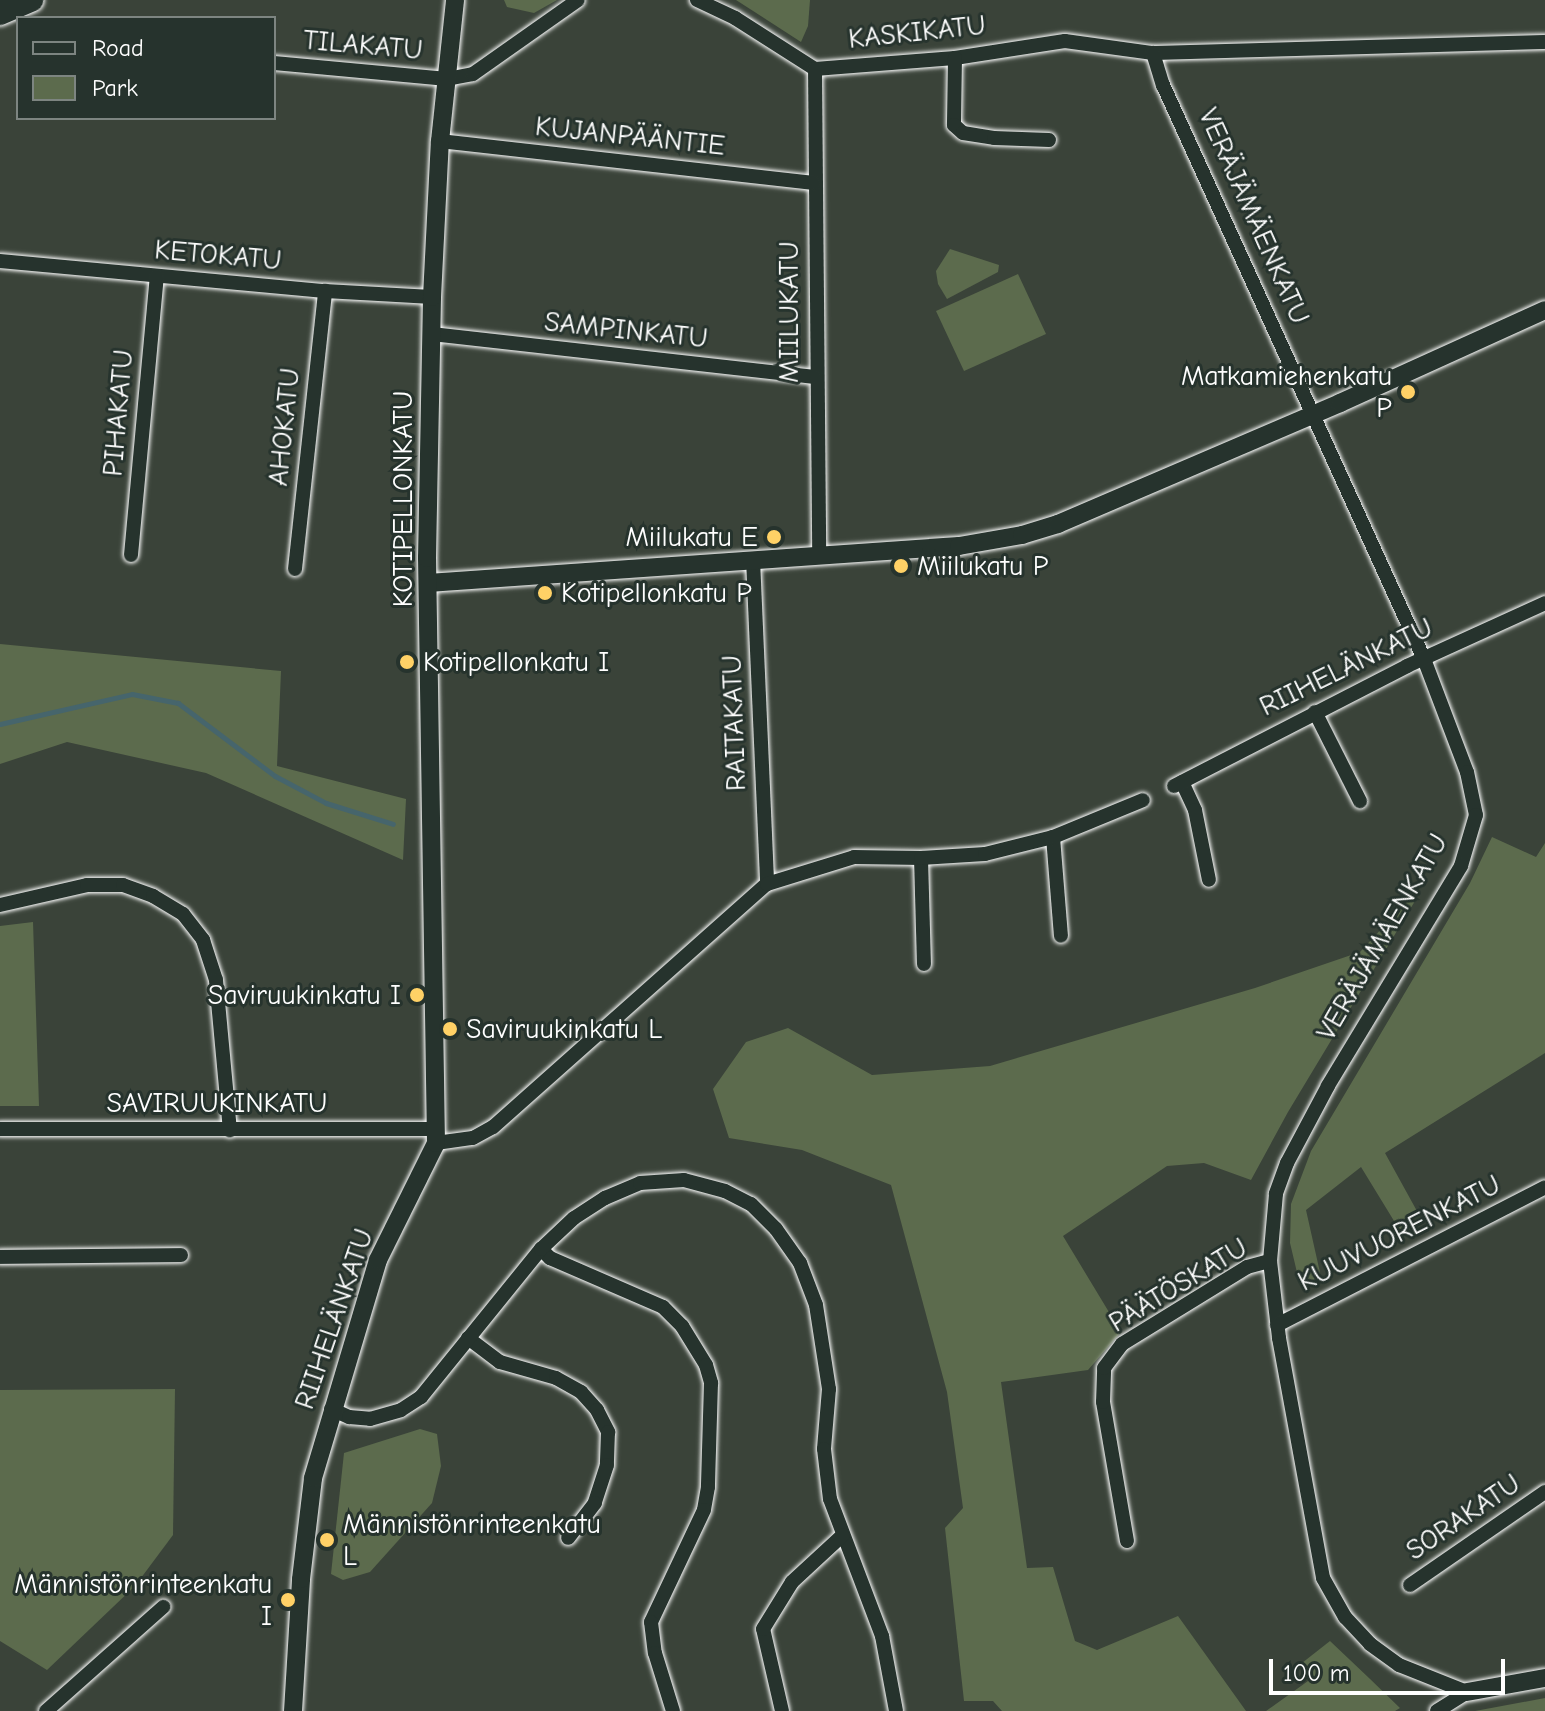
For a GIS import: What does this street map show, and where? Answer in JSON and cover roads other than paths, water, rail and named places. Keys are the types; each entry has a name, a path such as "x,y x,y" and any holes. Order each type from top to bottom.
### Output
{"main road":[{"path":"0,13 31,0"}],"street":[{"name":"KOTIPELLONKATU","path":"436,1136 428,583 432,297 440,141 455,0"},
{"path":"447,79 473,74 578,0"},
{"name":"KASKIKATU","path":"697,0 735,18 815,69 955,58 1065,41 1153,53 1545,42"},
{"name":"VERÄJÄMÄENKATU","path":"1153,53 1163,85 1424,659 1467,772 1476,815 1461,866 1328,1086 1287,1163 1274,1205 1270,1261 1277,1325 1323,1578 1345,1617 1370,1644 1399,1665 1467,1692"},
{"path":"955,58 954,125 963,133 994,138 1049,140"},
{"name":"TILAKATU","path":"276,63 447,79"},
{"name":"MIILUKATU","path":"815,69 815,377 819,555"},
{"name":"KUJANPÄÄNTIE","path":"440,141 814,183"},
{"name":"KETOKATU","path":"0,261 325,291 432,297"},
{"name":"PIHAKATU","path":"131,555 157,276"},
{"name":"AHOKATU","path":"295,569 325,291"},
{"path":"428,583 959,546 1022,535 1058,524 1545,310"},
{"name":"SAMPINKATU","path":"432,334 815,377"},
{"name":"RAITAKATU","path":"753,559 767,884"},
{"name":"RIIHELÄNKATU","path":"1209,880 1195,810 1178,784 1315,712 1545,603"},
{"path":"1315,712 1360,801"},
{"path":"436,1136 473,1138 493,1127 767,884 854,857 921,858 985,854 1053,837 1143,800"},
{"path":"1053,837 1061,936"},
{"path":"921,858 924,964"},
{"path":"0,905 87,885 123,885 153,896 183,914 203,940 216,980 230,1130"},
{"name":"SAVIRUUKINKATU","path":"0,1129 230,1130 436,1136"},
{"name":"RIIHELÄNKATU","path":"293,1711 301,1579 313,1478 331,1409 378,1260 436,1136"},
{"path":"331,1409 349,1417 370,1419 401,1410 421,1397 541,1249 574,1218 605,1198 640,1183 684,1180 725,1191 751,1204 776,1229 800,1263 816,1305 829,1389 824,1449 830,1499 882,1636 896,1711"},
{"name":"KUUVUORENKATU","path":"1277,1325 1545,1187"},
{"path":"541,1249 550,1258 663,1307 682,1326 706,1365 711,1383 708,1487 704,1510 651,1622 655,1653 673,1711"},
{"path":"0,1257 181,1255"},
{"name":"PÄÄTÖSKATU","path":"1127,1541 1103,1402 1104,1368 1122,1344 1247,1267 1270,1261"},
{"path":"468,1338 500,1362 556,1378 581,1392 597,1410 608,1432 607,1465 595,1503 568,1538"},
{"name":"SORAKATU","path":"1410,1585 1545,1492"},
{"path":"782,1711 763,1629 792,1582 843,1535"},
{"path":"46,1711 163,1607"},
{"path":"1437,1711 1467,1692 1545,1678"}],"waterway":[{"path":"0,724 132,694 178,703 275,776 326,803 393,824"}],"place":[{"name":"Matkamiehenkatu P","path":"1408,392"},
{"name":"Miilukatu E","path":"774,537"},
{"name":"Miilukatu P","path":"901,566"},
{"name":"Kotipellonkatu P","path":"545,593"},
{"name":"Kotipellonkatu I","path":"407,662"},
{"name":"Saviruukinkatu I","path":"417,995"},
{"name":"Saviruukinkatu L","path":"450,1029"},
{"name":"Männistönrinteenkatu L","path":"327,1540"},
{"name":"Männistönrinteenkatu I","path":"288,1600"}]}
